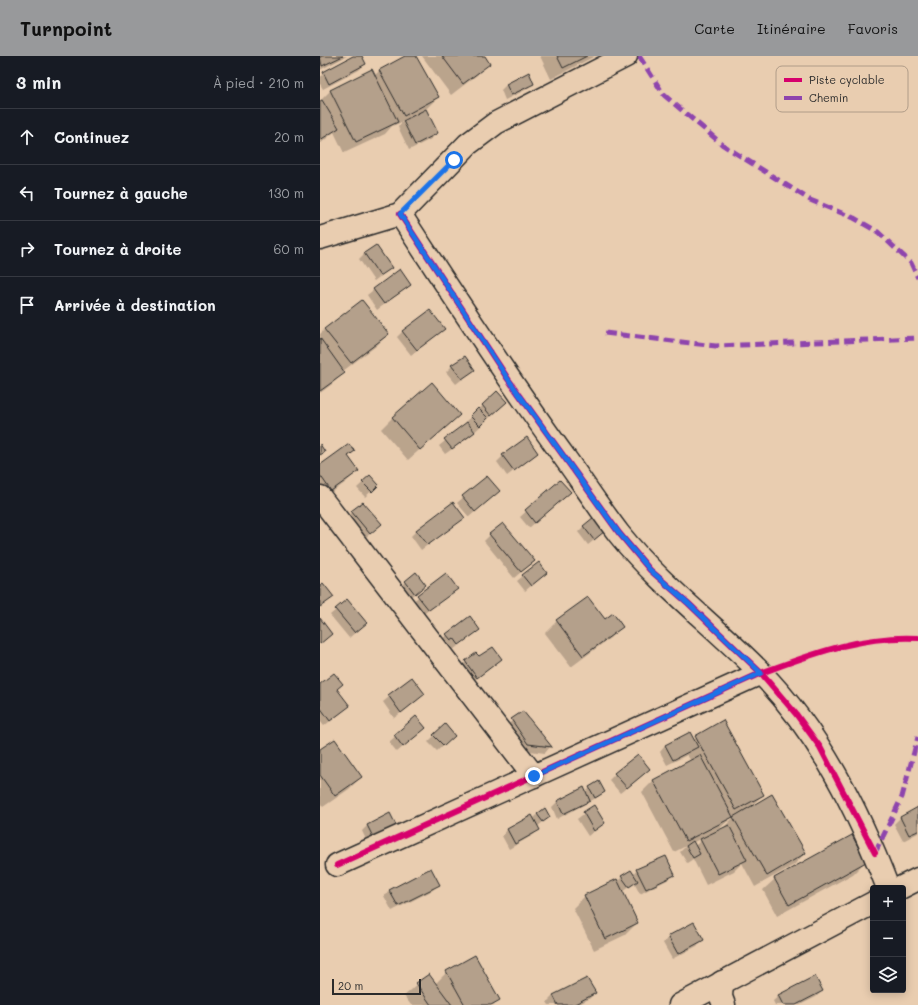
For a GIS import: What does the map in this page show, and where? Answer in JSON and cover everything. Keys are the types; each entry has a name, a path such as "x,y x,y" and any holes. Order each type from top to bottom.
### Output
{"street":[{"path":"320,238 400,214 468,144 496,122 626,56"},
{"path":"400,214 508,379 619,533 650,570 688,603 761,673 796,714 820,748 868,840 887,885"},
{"path":"320,496 534,776"},
{"path":"337,866 761,673"},
{"path":"906,885 918,879"},
{"path":"680,1005 870,904"},
{"path":"722,982 721,997 724,1005"}],"building":[{"path":"320,56 343,56 322,66"},
{"path":"353,56 362,56 366,64 329,84 323,72"},
{"path":"405,56 416,56 439,97 404,116 379,70"},
{"path":"442,56 485,56 490,64 463,84"},
{"path":"557,56 587,56 563,68"},
{"path":"372,69 398,122 356,142 330,90"},
{"path":"529,72 534,84 511,95 506,84"},
{"path":"322,100 339,128 320,140 320,101"},
{"path":"426,109 438,133 415,145 403,121"},
{"path":"376,245 392,268 380,276 364,253"},
{"path":"400,269 411,285 384,304 373,289"},
{"path":"362,300 389,334 351,363 324,329"},
{"path":"430,310 445,329 417,350 402,331"},
{"path":"320,338 345,373 320,391"},
{"path":"465,356 475,370 462,379 451,365"},
{"path":"432,382 460,415 420,450 392,417"},
{"path":"497,391 507,402 491,416 482,405"},
{"path":"478,408 488,418 480,426 470,416"},
{"path":"467,422 475,432 452,449 444,439"},
{"path":"527,437 538,453 514,471 502,455"},
{"path":"320,444 325,452 320,455"},
{"path":"349,444 355,451 348,456 359,471 331,491 320,475 320,465"},
{"path":"370,475 379,485 372,492 362,482"},
{"path":"487,476 500,491 475,512 462,496"},
{"path":"560,480 571,492 535,523 525,510"},
{"path":"363,502 382,524 370,534 351,511"},
{"path":"453,502 465,518 428,545 416,530"},
{"path":"594,517 605,531 594,540 583,526"},
{"path":"503,523 535,561 521,572 489,534"},
{"path":"539,562 547,573 531,586 522,575"},
{"path":"416,572 426,585 415,594 405,581"},
{"path":"446,573 458,589 429,610 417,595"},
{"path":"323,583 334,597 320,607 320,585"},
{"path":"588,597 605,619 613,613 623,627 583,656 556,620"},
{"path":"347,599 367,623 355,633 335,609"},
{"path":"470,616 480,630 459,645 454,638 451,640 446,634"},
{"path":"320,618 332,634 320,644"},
{"path":"493,647 502,659 477,678 465,661 476,653 479,656"},
{"path":"334,673 343,684 337,689 350,706 330,721 320,707 320,684"},
{"path":"412,677 425,694 401,713 388,695"},
{"path":"523,711 552,747 528,744 511,719"},
{"path":"416,716 426,728 403,747 394,735"},
{"path":"723,720 764,795 736,810 695,736"},
{"path":"445,724 455,736 444,746 433,735"},
{"path":"690,732 698,747 673,760 665,745"},
{"path":"335,739 362,777 335,796 320,775 320,749"},
{"path":"638,754 650,769 627,788 614,773"},
{"path":"700,755 733,817 686,841 653,780"},
{"path":"599,781 605,792 595,798 589,787"},
{"path":"584,787 590,801 563,814 557,801"},
{"path":"772,794 806,853 767,876 733,817"},
{"path":"594,805 605,823 594,831 583,812"},
{"path":"918,807 918,831 909,835 900,817"},
{"path":"545,808 550,817 543,822 537,814"},
{"path":"390,813 397,827 374,839 367,825"},
{"path":"532,815 540,830 515,844 507,829"},
{"path":"729,825 747,860 718,874 700,839"},
{"path":"852,835 866,862 789,905 774,878"},
{"path":"693,841 700,854 693,858 686,846"},
{"path":"666,856 675,875 646,889 636,869"},
{"path":"431,868 440,885 398,906 389,890"},
{"path":"631,870 638,881 629,887 621,876"},
{"path":"617,879 638,923 605,939 584,895"},
{"path":"694,922 704,940 678,954 668,936"},
{"path":"475,955 500,1000 491,1005 465,1005 446,971"},
{"path":"429,974 452,1005 431,1005 416,983"},
{"path":"815,976 823,991 796,1005 783,1005 778,995"},
{"path":"587,978 596,993 573,1005 558,1005 553,995"}],"marked path":[{"path":"639,56 664,95 723,145 810,200 854,218 878,232 911,263 918,278"},
{"path":"605,333 716,346 918,338"},
{"path":"875,853 902,797 918,737"}],"cycle path":[{"path":"400,214 508,379 619,533 650,570 688,603 761,673 796,714 820,747 875,853"},
{"path":"337,865 761,673 838,647 877,640 918,638"}],"route":[{"path":"454,160 400,214 508,379 619,533 650,570 688,603 761,673 534,776"}]}
